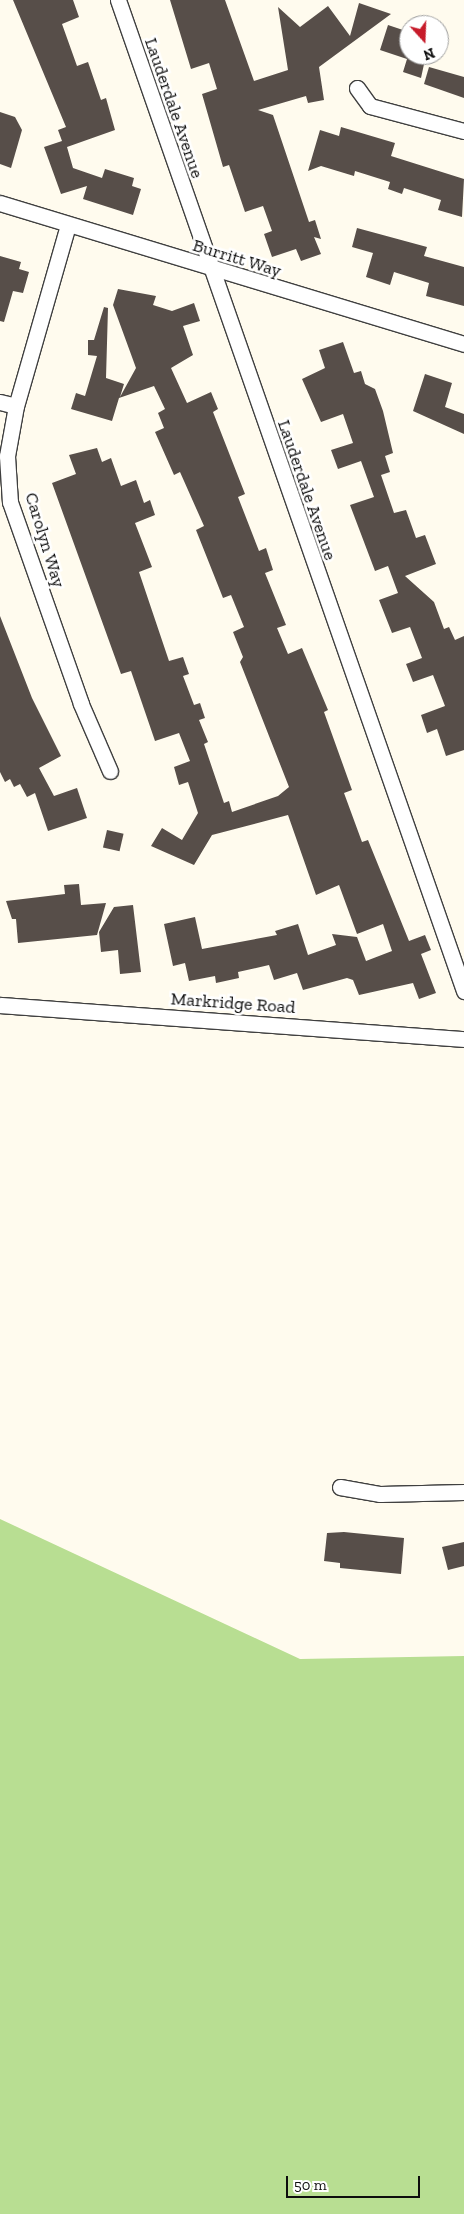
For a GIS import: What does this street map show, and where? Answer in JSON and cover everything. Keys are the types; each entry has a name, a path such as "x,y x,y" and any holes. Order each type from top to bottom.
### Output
{"street":[{"name":"Lauderdale Avenue","path":"118,0 210,270 464,991"},
{"path":"357,88 370,106 464,132"},
{"name":"Burritt Way","path":"0,203 210,270 464,344"},
{"name":"Carolyn Way","path":"68,224 16,406 7,456 10,502 81,704 110,771"},
{"path":"0,402 16,406"},
{"name":"Markridge Road","path":"0,1005 464,1039"},
{"path":"340,1487 380,1494 464,1492"}],"green space":[{"path":"0,1519 300,1659 464,1656 464,2214 0,2214"}],"building":[{"path":"13,0 73,0 79,17 62,24 77,66 88,62 101,100 106,98 115,130 67,147 73,168 102,178 105,169 134,178 132,186 141,189 133,215 83,199 87,186 61,194 44,147 62,141 58,130 66,127"},
{"path":"170,0 225,0 254,81 288,70 278,7 300,27 328,6 350,36 359,3 391,14 319,67 324,100 308,103 306,96 258,110 273,115 309,222 315,220 321,239 314,237 321,254 301,261 296,249 272,257 264,234 272,231 263,206 245,212 229,165 223,167 202,94 217,89 209,63 191,69"},
{"path":"388,25 399,29 399,56 380,50"},
{"path":"405,65 424,65 421,78 403,72"},
{"path":"429,67 464,77 464,98 424,84"},
{"path":"0,112 15,117 22,130 11,168 0,164"},
{"path":"341,127 395,143 391,156 464,179 462,217 438,210 441,200 404,188 402,194 388,189 390,182 355,171 354,176 321,166 308,171 320,130 339,136"},
{"path":"357,228 427,247 424,256 464,267 464,306 426,296 429,283 394,272 390,285 366,277 373,253 352,247"},
{"path":"0,256 21,262 19,269 29,272 23,293 13,291 4,322 0,321"},
{"path":"118,289 156,296 153,305 172,311 194,303 200,321 183,326 193,355 171,368 187,403 211,392 218,409 213,412 245,494 238,497 259,551 266,548 273,570 265,573 286,625 277,628 288,654 302,648 328,710 324,712 352,790 344,793 362,842 368,840 409,941 425,935 431,950 421,954 436,993 419,999 413,983 359,995 353,980 347,978 303,990 297,973 274,980 269,965 238,972 239,978 216,983 215,976 189,981 185,963 173,966 164,924 195,917 202,949 277,935 275,931 298,924 308,955 336,945 332,934 357,937 366,961 392,951 383,924 357,934 339,885 316,895 288,815 212,835 194,865 151,846 162,828 182,840 198,813 188,782 179,785 174,767 190,761 179,733 155,741 131,671 121,674 52,483 76,474 69,455 97,448 102,462 111,458 121,486 136,480 144,503 150,500 155,515 135,523 152,567 139,572 169,661 183,657 189,674 183,676 194,705 200,703 205,718 199,720 208,742 204,744 224,803 229,801 232,812 278,796 289,787 240,662 243,657 233,632 244,627 231,595 223,598 196,530 204,526 180,472 174,475 155,432 164,428 158,413 165,409 154,386 119,398 112,421 71,409 76,393 85,396 97,356 88,355 88,340 94,340 104,307 108,308 106,378 124,384 120,397 136,368 113,305"},
{"path":"343,342 354,373 361,371 365,384 375,389 383,411 393,453 385,456 390,472 381,475 394,513 406,510 416,538 425,535 436,564 405,576 434,602 444,629 449,627 455,640 464,636 464,750 446,756 437,729 427,733 421,715 445,706 433,675 413,682 406,664 422,658 410,627 392,633 379,600 398,593 388,566 375,571 350,505 374,497 361,461 338,469 331,450 353,443 343,414 321,422 302,379 325,368 319,350"},
{"path":"425,374 452,383 445,407 464,414 464,434 413,411"},
{"path":"0,616 32,698 61,756 39,768 54,796 77,788 87,818 48,831 35,793 27,797 20,784 14,787 10,779 5,782 0,772"},
{"path":"107,830 124,834 120,851 103,848"},
{"path":"79,884 81,905 106,903 97,935 18,943 16,919 12,919 6,901 65,894 64,885"},
{"path":"133,905 141,972 120,974 118,950 101,952 99,932 114,907"},
{"path":"344,1532 404,1538 401,1574 340,1568 340,1563 324,1561 327,1533"},
{"path":"464,1542 464,1566 448,1570 442,1547"}]}
